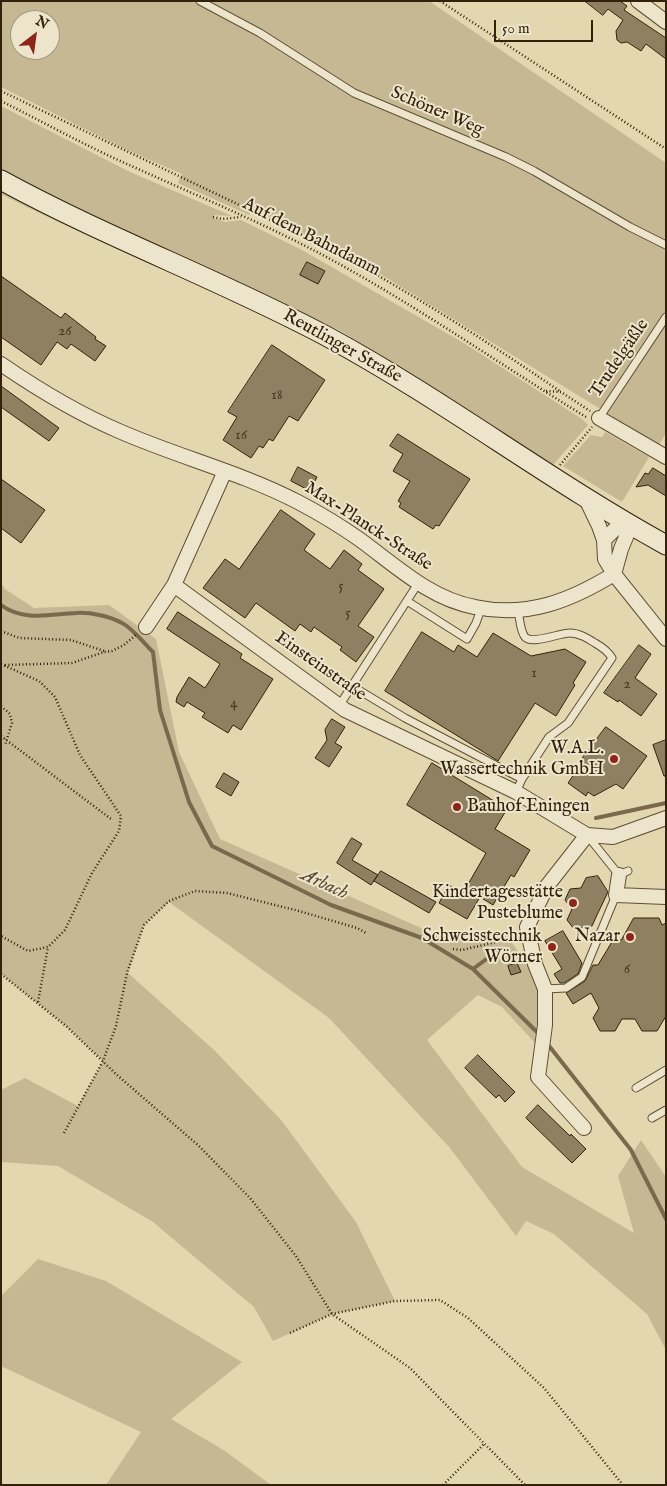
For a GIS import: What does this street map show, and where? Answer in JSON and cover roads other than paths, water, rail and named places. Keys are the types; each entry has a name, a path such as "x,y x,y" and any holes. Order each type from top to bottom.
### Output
{"main road":[{"name":"Reutlinger Straße","path":"1,180 75,219 327,336 415,388 584,496 666,545"}],"street":[{"path":"638,1 666,22"},
{"name":"Max-Planck-Straße","path":"1,364 29,383 90,418 120,432 275,491 315,512 357,538 437,594 453,602 496,611 518,611 539,608 577,594 614,574"},
{"path":"593,421 666,457"},
{"path":"146,627 174,585 225,471"},
{"path":"584,496 604,540 604,559 666,639"},
{"path":"604,540 614,529 631,525"},
{"path":"614,574 621,549 631,525"},
{"name":"Einsteinstraße","path":"174,585 345,710 516,792 587,835"},
{"path":"584,1128 538,1077 545,1025 545,989 535,964 527,927 547,886 587,835 613,838 666,818"},
{"path":"623,873 616,895 666,898"}],"lane":[{"name":"Schöner Weg","path":"200,1 260,33 354,93 506,157 534,171 630,227 666,245"},
{"name":"Trudelgäßle","path":"593,421 666,317"},
{"path":"339,706 419,582"},
{"path":"406,601 467,639 476,623 481,608"},
{"path":"516,792 522,779 549,737 568,723 612,658 609,652 586,637 572,633 562,633 532,641 526,638 522,632 518,611"},
{"path":"352,686 405,718 522,779"},
{"path":"587,835 623,873"},
{"path":"545,989 566,988 582,977 616,895"},
{"path":"636,1088 666,1070"},
{"path":"652,1118 666,1110"}],"waterway":[{"name":"Arbach","path":"1,605 19,614 28,615 81,613 105,616 130,628 153,652 160,710 189,802 212,846 331,905 422,938 473,969 540,1035"},
{"path":"596,818 666,803"},
{"path":"473,969 500,949"},
{"name":"Arbach","path":"546,1042 631,1150 666,1219"}],"place":[{"name":"W.A.L. Wassertechnik GmbH","path":"614,759"},
{"name":"Bauhof Eningen","path":"457,807"},
{"name":"Kindertagesstätte Pusteblume","path":"573,903"},
{"name":"Nazar","path":"630,937"},
{"name":"Schweisstechnik Wörner","path":"552,947"}]}
